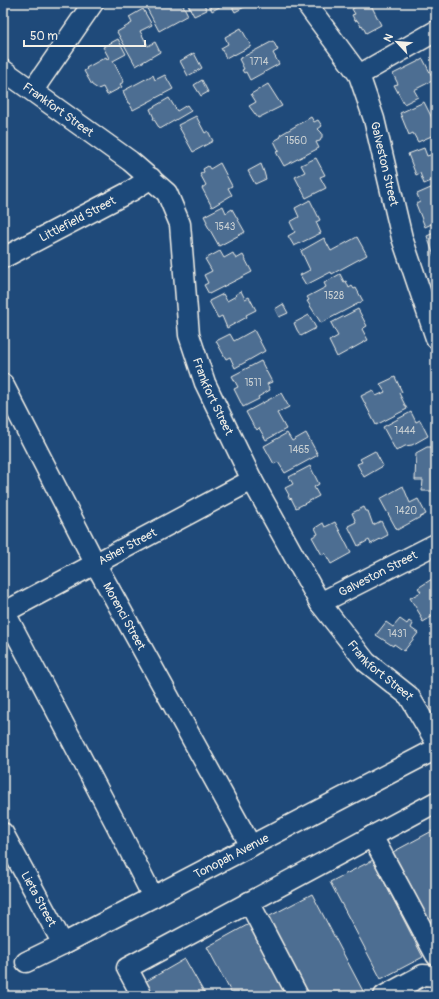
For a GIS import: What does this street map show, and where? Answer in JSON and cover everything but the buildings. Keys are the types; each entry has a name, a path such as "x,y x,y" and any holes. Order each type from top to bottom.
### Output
{"street":[{"path":"33,90 93,3"},
{"name":"Galveston Street","path":"306,3 359,75 374,119 402,238 436,338"},
{"path":"359,75 436,31"},
{"name":"Frankfort Street","path":"3,70 33,90 130,161 167,193 180,224 188,335 205,383 252,480 320,603 366,662 409,696 436,742"},
{"name":"Littlefield Street","path":"3,258 131,191 151,178"},
{"name":"Morenci Street","path":"3,384 95,563 251,846"},
{"name":"Asher Street","path":"4,611 252,480"},
{"name":"Galveston Street","path":"320,603 436,544"},
{"path":"4,611 153,897"},
{"name":"Tonopah Avenue","path":"26,962 436,749"},
{"path":"142,996 127,968 436,802"},
{"name":"Lieta Street","path":"3,833 63,944"},
{"path":"372,836 436,955"},
{"path":"249,902 298,996"},
{"path":"384,996 423,975 436,976"}]}
